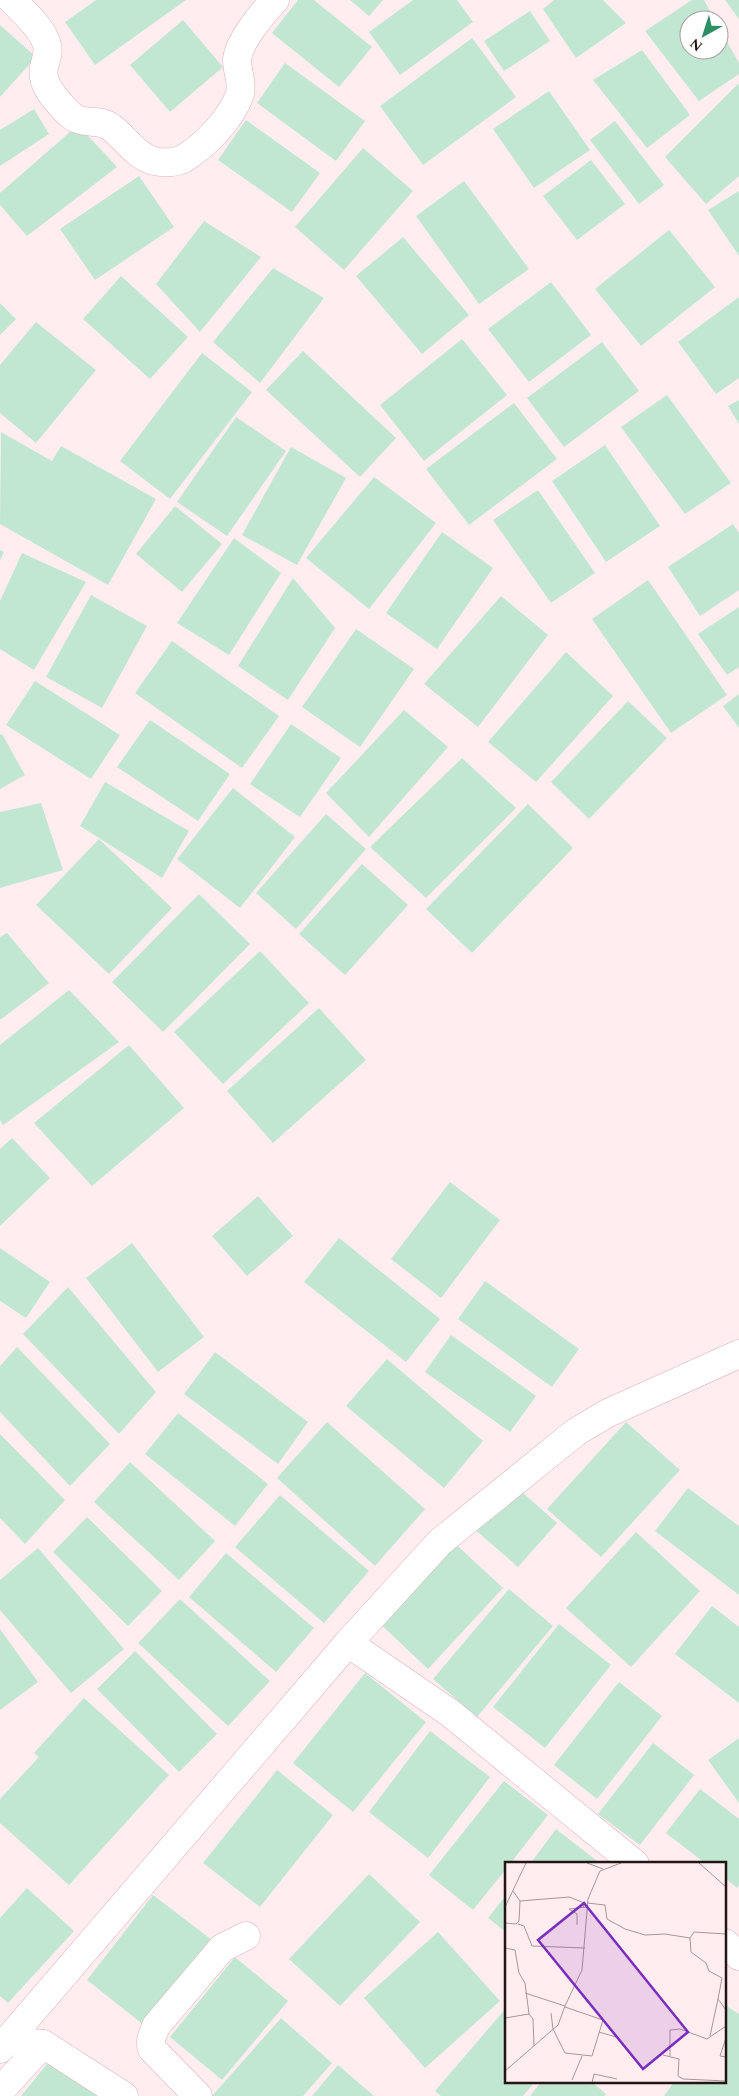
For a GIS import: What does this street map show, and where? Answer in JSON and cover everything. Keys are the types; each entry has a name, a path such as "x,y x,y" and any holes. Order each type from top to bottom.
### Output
{"street":[{"path":"12,0 41,32 48,52 43,69 44,77 46,84 60,104 76,118 106,123 142,155 160,162 183,159 205,142 227,118 239,96 242,86 237,67 239,51 275,0"},
{"path":"3,2045 348,1643 440,1542 570,1437 608,1413 739,1354"},
{"path":"348,1643 450,1713 634,1862"},
{"path":"198,2096 152,2049 152,2038 156,2026 222,1948 246,1936"},
{"path":"726,1944 739,1956"},
{"path":"3,2045 43,2044 124,2096"},
{"path":"0,2090 43,2044"}],"building":[{"path":"96,0 186,0 95,65 65,22"},
{"path":"298,0 314,0 372,47 339,87 272,33"},
{"path":"350,0 383,0 369,16"},
{"path":"413,0 457,0 473,22 400,75 369,32"},
{"path":"554,0 603,0 626,23 576,58 543,9"},
{"path":"692,0 704,0 710,10 679,10 679,60 729,60 729,46 739,63 739,74 699,101 645,31"},
{"path":"725,0 739,0 739,19"},
{"path":"530,11 550,41 504,71 484,41"},
{"path":"183,20 223,67 170,112 130,65"},
{"path":"0,25 36,57 0,97"},
{"path":"472,38 516,97 423,165 380,106"},
{"path":"642,50 690,115 647,148 593,80"},
{"path":"285,63 365,121 336,161 257,103"},
{"path":"739,83 739,176 706,204 665,157"},
{"path":"549,91 590,150 534,188 493,129"},
{"path":"34,109 49,134 0,166 0,130"},
{"path":"246,120 320,173 292,212 218,160"},
{"path":"615,121 664,185 639,204 590,140"},
{"path":"78,125 117,167 27,236 0,205 0,193"},
{"path":"363,148 413,191 344,270 295,227"},
{"path":"591,160 625,204 577,240 543,196"},
{"path":"139,176 174,227 95,280 60,229"},
{"path":"464,181 529,269 479,304 416,216"},
{"path":"739,191 739,256 708,210"},
{"path":"204,221 261,257 200,332 156,284"},
{"path":"669,230 715,287 641,346 595,289"},
{"path":"403,237 469,315 422,354 356,276"},
{"path":"273,268 324,298 260,383 213,342"},
{"path":"121,276 188,337 150,379 83,319"},
{"path":"551,282 591,335 529,382 488,329"},
{"path":"739,297 739,378 716,394 678,342"},
{"path":"0,303 16,319 0,335"},
{"path":"36,322 96,370 36,443 0,413 0,365"},
{"path":"462,339 507,395 424,461 380,405"},
{"path":"602,342 639,391 564,447 527,398"},
{"path":"303,351 396,438 360,477 266,390"},
{"path":"202,353 252,392 170,499 120,461"},
{"path":"667,395 731,483 685,514 621,427"},
{"path":"739,400 739,424 728,406"},
{"path":"514,403 557,459 469,525 426,469"},
{"path":"236,417 286,451 227,536 177,502"},
{"path":"1,432 52,461 61,446 156,499 108,585 0,524"},
{"path":"605,445 660,526 606,562 552,481"},
{"path":"291,447 346,478 297,565 242,535"},
{"path":"374,477 436,523 369,609 306,558"},
{"path":"538,490 595,573 551,603 493,520"},
{"path":"175,506 222,544 182,592 136,554"},
{"path":"733,524 739,533 739,590 700,616 668,567"},
{"path":"442,532 493,568 437,649 386,613"},
{"path":"234,538 281,573 229,655 177,623"},
{"path":"0,550 4,552 0,561"},
{"path":"22,553 86,582 34,670 0,649 0,601"},
{"path":"293,578 335,628 288,700 238,666"},
{"path":"648,580 727,695 671,733 592,619"},
{"path":"91,595 147,626 102,708 46,677"},
{"path":"501,596 548,635 478,727 424,684"},
{"path":"739,607 739,667 727,675 698,634"},
{"path":"356,629 414,669 360,747 302,707"},
{"path":"172,641 279,716 242,768 135,693"},
{"path":"566,652 613,696 536,782 488,742"},
{"path":"35,681 120,735 91,779 6,725"},
{"path":"739,694 739,728 723,706"},
{"path":"628,701 667,738 589,819 551,782"},
{"path":"404,710 448,747 369,837 326,793"},
{"path":"150,720 230,774 198,821 117,767"},
{"path":"291,724 341,758 300,817 250,784"},
{"path":"2,734 25,775 0,789 0,735"},
{"path":"462,758 516,808 426,898 370,847"},
{"path":"105,782 189,831 162,878 80,826"},
{"path":"233,788 295,837 240,908 177,859"},
{"path":"41,803 63,870 0,888 0,812"},
{"path":"528,804 573,848 472,953 426,909"},
{"path":"326,814 366,849 296,929 256,893"},
{"path":"99,839 172,908 109,974 36,905"},
{"path":"362,864 408,905 345,975 299,934"},
{"path":"199,894 250,944 163,1032 112,982"},
{"path":"7,933 49,983 0,1020 0,937"},
{"path":"260,951 309,1003 223,1084 174,1032"},
{"path":"69,990 119,1042 3,1125 0,1120 0,1045"},
{"path":"319,1008 366,1060 273,1143 227,1091"},
{"path":"129,1045 184,1108 92,1186 34,1123"},
{"path":"12,1138 50,1178 0,1226 0,1149"},
{"path":"450,1182 500,1220 441,1298 391,1259"},
{"path":"258,1196 293,1236 247,1276 212,1236"},
{"path":"339,1238 440,1319 406,1362 304,1282"},
{"path":"132,1243 204,1337 158,1372 86,1278"},
{"path":"0,1248 50,1282 26,1318 0,1301"},
{"path":"485,1281 579,1349 552,1387 458,1319"},
{"path":"68,1287 156,1392 119,1434 23,1334"},
{"path":"451,1335 536,1396 510,1432 425,1372"},
{"path":"17,1347 110,1444 70,1486 0,1412 0,1366"},
{"path":"215,1352 308,1422 278,1464 184,1394"},
{"path":"387,1359 483,1441 444,1488 346,1406"},
{"path":"178,1413 268,1484 235,1526 145,1454"},
{"path":"327,1422 425,1509 375,1566 277,1478"},
{"path":"626,1422 680,1470 601,1557 547,1509"},
{"path":"0,1434 65,1500 25,1544 0,1518"},
{"path":"130,1462 215,1541 179,1580 94,1502"},
{"path":"513,1484 557,1523 518,1567 473,1528"},
{"path":"688,1488 739,1526 739,1595 655,1531"},
{"path":"280,1495 369,1571 324,1623 235,1547"},
{"path":"87,1517 162,1591 128,1626 53,1552"},
{"path":"636,1532 700,1591 631,1667 566,1608"},
{"path":"448,1537 503,1588 428,1669 374,1618"},
{"path":"38,1548 124,1649 71,1693 0,1610 0,1580"},
{"path":"226,1553 314,1628 276,1672 189,1597"},
{"path":"509,1589 553,1626 477,1717 433,1679"},
{"path":"180,1599 270,1681 228,1726 138,1643"},
{"path":"712,1606 739,1627 739,1703 675,1654"},
{"path":"559,1624 611,1665 545,1748 493,1707"},
{"path":"0,1629 38,1682 0,1710"},
{"path":"135,1651 217,1734 179,1772 97,1689"},
{"path":"365,1673 426,1722 353,1812 293,1763"},
{"path":"619,1682 662,1716 597,1799 554,1765"},
{"path":"84,1698 169,1775 69,1885 0,1823 0,1799 39,1757 34,1753"},
{"path":"430,1731 490,1777 428,1858 369,1812"},
{"path":"739,1738 739,1803 708,1760"},
{"path":"653,1743 694,1775 640,1845 598,1814"},
{"path":"277,1770 333,1815 260,1907 203,1863"},
{"path":"504,1781 548,1815 512,1862 505,1862 505,1870 473,1910 429,1875"},
{"path":"700,1789 739,1819 739,1885 737,1888 726,1879 726,1862 703,1862 666,1833"},
{"path":"556,1829 598,1862 531,1862"},
{"path":"369,1874 420,1922 340,2006 289,1959"},
{"path":"27,1888 74,1931 8,2003 0,1996 0,1918"},
{"path":"153,1895 212,1940 145,2026 87,1980"},
{"path":"505,1897 505,1931 488,1918"},
{"path":"438,1932 500,2001 425,2068 364,1998"},
{"path":"235,1957 288,2001 222,2080 170,2037"},
{"path":"726,2006 739,2014 739,2096 664,2096 673,2084 726,2084"},
{"path":"505,2009 505,2084 533,2084 523,2096 441,2096 435,2091"},
{"path":"281,2018 332,2063 303,2096 212,2096"},
{"path":"51,2059 98,2096 21,2096"},
{"path":"338,2065 374,2096 312,2096"},
{"path":"539,2084 594,2084 606,2094 605,2096 530,2096"}]}
